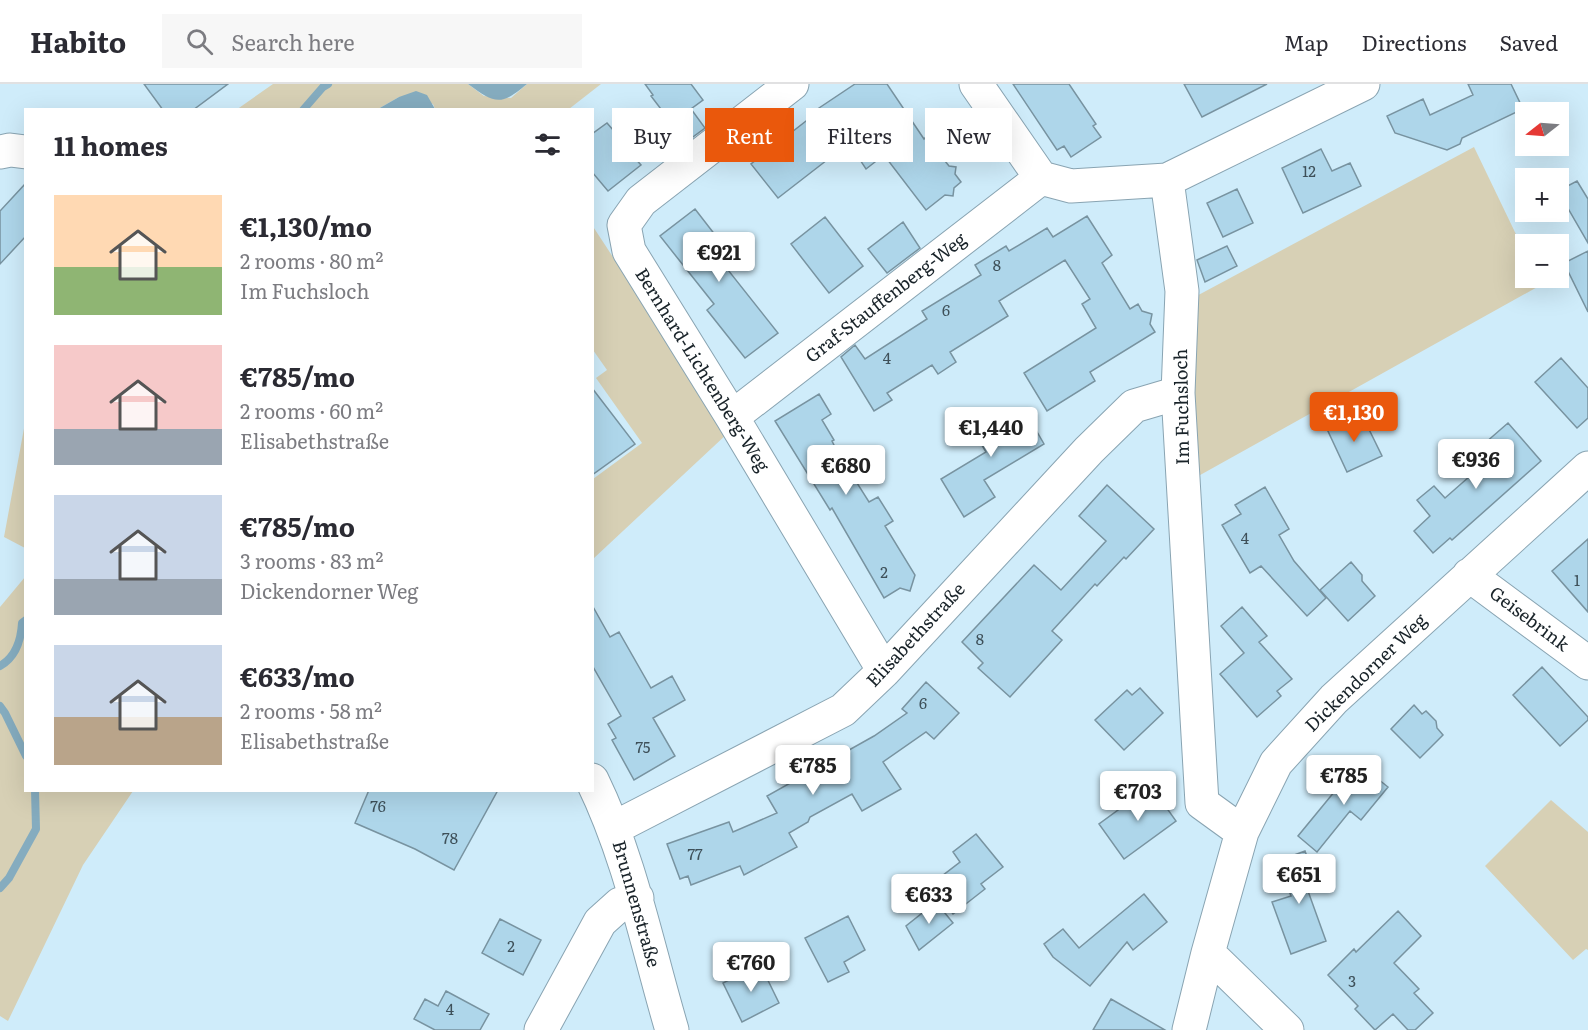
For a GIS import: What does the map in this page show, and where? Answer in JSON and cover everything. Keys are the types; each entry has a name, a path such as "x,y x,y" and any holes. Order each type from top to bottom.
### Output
{"street":[{"name":"Bernhard-Lichtenberg-Weg","path":"792,84 641,201 624,225 629,251 732,417 884,671"},
{"path":"976,84 1041,178 1071,186 1167,180 1363,84"},
{"path":"0,152 10,150 24,152"},
{"name":"Graf-Stauffenberg-Weg","path":"732,417 1041,178"},
{"name":"Im Fuchsloch","path":"1167,180 1182,291 1178,393 1202,802 1242,832"},
{"name":"Elisabethstraße","path":"614,828 843,710 884,671 1089,450 1134,406 1178,393"},
{"name":"Dickendorner Weg","path":"1189,1030 1242,832 1276,763 1334,699 1588,468"},
{"name":"Geisebrink","path":"1469,575 1588,663"},
{"name":"Brunnenstraße","path":"594,784 614,828 637,898 672,1030"},
{"path":"541,1030 600,922 620,904 637,898"},
{"path":"1208,953 1287,1030"}],"shaded area":[{"path":"273,84 468,84 484,96 511,98 527,84 601,84 570,108 435,108 433,104 399,97 380,108 239,108"},
{"path":"1474,147 1516,234 1515,288 1536,288 1193,479 1191,299"},
{"path":"594,228 728,433 594,558 594,478 642,443 596,378 607,370 594,351"},
{"path":"24,428 24,547 4,537"},
{"path":"24,578 24,792 132,792 83,865 8,1021 0,1016 0,607"},
{"path":"1551,800 1588,832 1588,950 1586,949 1573,960 1485,866"}],"water":[{"path":"468,84 527,84 511,96 498,100 485,96"},
{"path":"416,91 427,95 434,108 380,108"}],"building":[{"path":"144,84 228,84 196,108 162,108"},
{"path":"645,84 691,84 703,100 692,108 660,108 651,96 653,95"},
{"path":"855,84 887,84 903,108 819,108"},
{"path":"1013,84 1069,84 1096,124 1093,126 1101,137 1071,157 1064,146 1057,150"},
{"path":"1184,84 1267,84 1202,117"},
{"path":"1468,84 1511,84 1520,102 1515,102 1515,113 1462,138 1460,144 1447,150 1395,133 1387,116 1423,99 1430,115 1473,95"},
{"path":"693,112 705,128 693,137"},
{"path":"806,121 806,162 824,162 778,198 751,164 754,162 794,162 794,130"},
{"path":"607,123 612,129 612,162 638,162 641,165 608,191 594,174 594,133"},
{"path":"913,123 925,138 925,162 946,162 949,166 956,167 955,174 961,182 954,188 953,196 945,195 926,210 889,162 913,162"},
{"path":"1321,149 1332,171 1350,163 1361,186 1303,213 1282,168"},
{"path":"861,162 875,162 866,169"},
{"path":"1577,181 1588,199 1588,243 1569,210 1569,185"},
{"path":"24,185 24,238 0,264 0,211"},
{"path":"1237,189 1253,223 1223,237 1207,203"},
{"path":"695,209 733,258 724,265 778,333 745,358 707,310 714,304 660,236"},
{"path":"1087,216 1112,255 1102,263 1130,309 1138,304 1142,311 1152,314 1150,324 1155,332 1090,372 1095,381 1047,411 1024,373 1096,328 1082,304 1090,299 1065,260 999,301 1008,316 950,352 956,362 938,374 932,365 887,393 892,400 874,411 841,357 855,345 865,359 927,319 922,311 981,275 975,265 1006,246 1009,251 1047,228 1053,237"},
{"path":"825,217 863,266 829,293 791,244"},
{"path":"903,222 920,248 887,273 868,249"},
{"path":"1227,246 1237,266 1205,282 1197,260"},
{"path":"1588,251 1588,312 1569,273 1569,260"},
{"path":"1561,358 1588,388 1588,418 1577,428 1535,382"},
{"path":"594,391 635,444 594,474"},
{"path":"819,394 831,414 822,420 834,440 832,441 838,453 869,502 878,497 893,521 885,526 915,575 910,591 900,588 884,598 832,508 830,510 775,421"},
{"path":"988,410 998,427 1025,411 1044,444 984,480 995,497 964,517 941,479 986,452 968,421"},
{"path":"1361,413 1382,456 1347,472 1327,429"},
{"path":"1508,423 1541,461 1452,540 1450,538 1433,553 1414,531 1430,516 1417,500 1434,486 1445,498 1495,454 1485,443"},
{"path":"1107,485 1154,529 1126,559 1124,557 1097,586 1095,584 1052,631 1062,640 1010,697 978,668 983,663 962,642 1034,565 1061,590 1106,541 1079,516"},
{"path":"1265,487 1289,529 1279,535 1294,561 1326,598 1307,616 1261,566 1250,573 1222,525 1241,514 1235,505"},
{"path":"1588,539 1588,612 1552,571"},
{"path":"1351,562 1362,575 1362,581 1375,596 1348,621 1320,590"},
{"path":"1242,607 1267,636 1259,642 1292,679 1277,691 1281,696 1257,717 1220,674 1244,653 1221,626"},
{"path":"594,609 610,637 619,632 651,688 672,676 685,700 653,718 675,756 634,780 612,740 616,738 608,724 621,716 594,669"},
{"path":"1542,667 1588,717 1588,720 1560,746 1513,695"},
{"path":"926,682 959,713 934,739 926,732 883,762 901,789 862,811 852,794 810,817 808,822 789,833 797,847 744,875 740,866 691,885 688,876 680,879 667,844 729,822 733,832 777,813 767,796 874,736 907,713 902,709"},
{"path":"1140,688 1163,713 1124,750 1095,720 1127,690 1132,695"},
{"path":"1414,705 1422,714 1426,711 1436,721 1437,728 1443,735 1420,758 1391,729"},
{"path":"1358,763 1388,787 1361,820 1350,811 1317,852 1298,836"},
{"path":"1151,786 1176,821 1124,859 1099,824"},
{"path":"368,792 497,792 454,870 415,849 355,823"},
{"path":"976,834 1003,867 981,884 985,889 953,914 935,890 946,881 942,876 960,862 953,852"},
{"path":"1305,851 1318,887 1308,891 1326,941 1291,954 1272,902 1291,896 1278,861"},
{"path":"1144,894 1167,922 1133,950 1127,942 1090,986 1053,957 1044,944 1063,929 1079,948"},
{"path":"936,902 953,923 919,950 906,926"},
{"path":"1398,911 1421,936 1394,963 1419,989 1414,993 1433,1013 1415,1030 1408,1030 1393,1014 1375,1030 1355,1009 1358,1006 1328,975 1354,949 1356,952"},
{"path":"848,916 865,950 844,962 849,972 828,982 805,938"},
{"path":"500,919 541,940 523,975 482,953"},
{"path":"760,964 779,1003 742,1022 723,983"},
{"path":"446,991 489,1014 480,1030 435,1030 414,1019 425,999 438,1006"},
{"path":"1111,999 1165,1030 1093,1030"}],"waterway":[{"path":"305,108 328,84"},
{"path":"0,666 14,653 24,622"},
{"path":"0,706 24,752"},
{"path":"0,888 9,878 36,829 35,792"}]}
